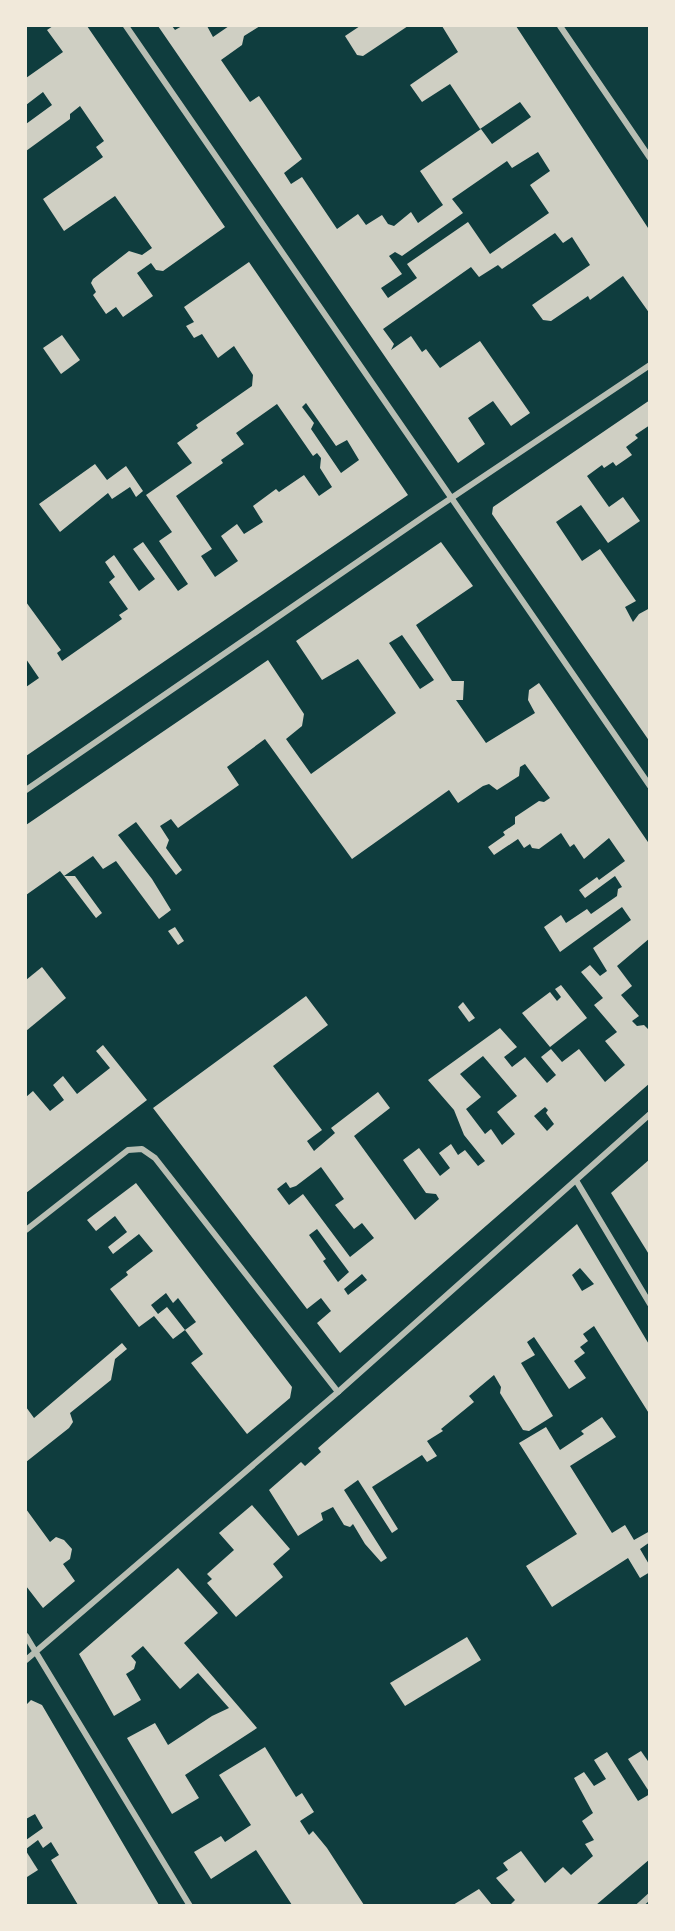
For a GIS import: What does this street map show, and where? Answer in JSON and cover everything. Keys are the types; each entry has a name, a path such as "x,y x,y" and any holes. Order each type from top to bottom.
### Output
{"street":[{"path":"126,26 650,786"},
{"path":"560,26 650,158"},
{"path":"26,790 451,498 650,365"},
{"path":"26,1660 338,1392 577,1182 650,1114"},
{"path":"26,1230 128,1150 142,1149 155,1158 338,1392"},
{"path":"577,1182 650,1304"},
{"path":"26,1636 190,1905"},
{"path":"639,1905 650,1896"}],"building":[{"path":"53,26 87,26 225,227 163,271 156,270 151,263 137,273 153,296 123,317 116,307 106,314 93,295 96,292 91,283 129,251 142,255 152,248 115,196 64,231 43,199 103,157 96,147 104,141 80,106 70,114 70,119 26,151 26,124 52,105 43,92 26,105 26,78 63,52 47,30"},
{"path":"158,26 172,26 175,30 182,26 207,26 213,37 229,26 260,26 244,36 242,45 221,60 250,102 259,96 302,159 284,173 291,184 302,177 337,229 358,214 366,225 382,215 388,224 394,226 411,212 418,223 443,205 420,171 481,129 492,144 531,117 520,102 480,129 450,84 422,102 410,85 458,52 442,26 516,26 650,231 650,314 623,276 590,300 588,296 551,321 543,320 532,305 590,265 572,237 563,243 555,233 502,269 498,265 479,277 471,267 383,329 394,344 391,350 411,336 422,352 426,349 440,368 480,341 530,413 511,426 493,401 468,418 485,444 458,463","holes":["538,152 550,171 530,185 549,213 490,254 468,222 407,264 417,278 388,298 381,288 402,274 389,256 395,252 402,256 463,213 452,199 507,161 512,168"]},
{"path":"360,26 408,26 363,56 357,55 345,36"},
{"path":"249,262 408,495 26,756 26,687 39,678 26,659 26,602 61,650 57,653 62,661 122,619 119,615 128,609 109,582 115,577 105,562 114,555 139,591 155,579 133,549 143,542 178,591 188,584 159,541 172,532 146,495 192,463 177,443 198,428 196,425 252,386 253,375 234,346 218,358 202,334 194,338 186,326 194,322 184,307","holes":["306,403 336,446 347,440 359,460 341,473 311,429 314,423 302,407","277,404 313,456 317,453 321,458 320,468 332,487 319,496 304,475 279,492 276,489 253,506 263,522 244,534 237,524 221,536 238,561 215,577 201,556 212,549 176,496 223,463 221,460 244,444 236,433"]},
{"path":"62,335 80,360 61,374 43,348"},
{"path":"650,400 650,425 635,435 638,438 626,447 632,455 616,466 613,462 604,468 602,465 587,476 609,507 623,497 640,521 608,543 581,505 556,522 582,561 600,549 636,601 625,607 633,622 639,614 650,608 650,742 492,514 493,507"},
{"path":"95,464 107,480 126,466 143,491 136,497 130,487 112,499 108,493 60,532 39,504"},
{"path":"441,542 473,586 416,625 452,681 464,681 463,700 456,700 486,743 535,713 528,700 529,690 539,683 650,845 650,938 617,966 632,986 621,995 639,1016 632,1021 637,1026 644,1025 650,1031 650,1083 340,1353 317,1323 331,1311 321,1298 307,1309 153,1108 306,996 328,1025 273,1066 322,1130 307,1141 314,1151 335,1133 331,1128 378,1092 390,1108 354,1136 415,1220 439,1199 436,1194 426,1193 403,1160 419,1148 440,1176 450,1168 439,1153 451,1144 458,1155 465,1150 478,1166 485,1161 464,1135 454,1110 428,1080 500,1028 517,1047 504,1057 512,1067 525,1057 547,1083 556,1075 541,1057 551,1049 562,1062 579,1049 605,1082 625,1065 605,1041 617,1032 594,1005 603,998 581,972 590,965 600,976 607,971 593,948 631,920 622,907 560,952 544,927 561,915 566,923 587,909 591,914 617,896 618,889 622,887 615,876 585,898 579,890 597,877 599,880 625,861 609,838 584,859 574,844 570,847 561,833 539,849 532,848 530,844 524,848 518,839 494,855 488,847 505,835 503,832 515,824 515,817 539,801 544,802 550,798 525,764 520,767 519,776 497,790 489,784 483,786 458,803 449,790 352,859 265,739 227,767 239,785 178,828 171,819 160,826 169,840 166,848 182,870 176,875 136,822 118,835 152,879 171,910 159,919 116,861 103,869 93,856 64,876 60,871 26,895 26,825 268,660 304,714 302,726 286,739 311,774 396,713 358,659 322,680 296,641","holes":["402,635 434,680 420,689 389,643","483,1056 517,1096 497,1112 515,1134 502,1145 491,1129 485,1134 466,1109 481,1097 460,1074","545,1107 548,1110 546,1113 554,1124 547,1131 534,1116","321,1167 344,1199 335,1205 354,1229 362,1223 374,1238 350,1257 303,1194 289,1205 277,1189 286,1182 290,1188","317,1229 349,1272 338,1282 323,1261 326,1259 309,1235","362,1274 367,1280 348,1295 344,1289"]},
{"path":"64,876 75,876 102,913 96,918"},
{"path":"175,927 184,941 178,945 168,931"},
{"path":"42,967 66,998 26,1031 26,980"},
{"path":"561,985 587,1018 550,1047 522,1013 550,992 557,1001 561,997 555,989"},
{"path":"463,1002 475,1018 469,1022 458,1007"},
{"path":"103,1045 147,1100 26,1193 26,1097 33,1091 50,1111 64,1100 53,1085 63,1076 77,1094 110,1068 96,1051"},
{"path":"650,1159 650,1256 611,1193"},
{"path":"136,1183 292,1387 290,1398 247,1434 191,1363 203,1354 185,1330 173,1339 154,1316 139,1327 110,1289 128,1275 126,1272 153,1251 139,1234 113,1254 108,1247 127,1232 115,1216 96,1231 87,1220","holes":["166,1293 173,1303 178,1298 196,1322 185,1330 167,1307 158,1314 151,1305"]},
{"path":"577,1224 650,1346 650,1415 594,1326 583,1334 588,1341 580,1347 585,1353 574,1361 586,1378 569,1389 534,1337 527,1342 535,1355 521,1363 553,1416 529,1431 523,1430 500,1393 501,1387 494,1375 469,1396 474,1402 441,1429 443,1431 427,1441 437,1456 427,1462 422,1455 372,1487 398,1529 392,1533 358,1480 344,1490 387,1558 381,1562 365,1544 353,1524 350,1527 344,1525 333,1507 321,1513 323,1520 298,1536 269,1490 301,1462 305,1466 321,1452 318,1448","holes":["580,1268 594,1284 582,1291 572,1275"]},
{"path":"122,1343 127,1349 115,1359 111,1380 70,1413 73,1422 69,1428 26,1462 26,1407 34,1418"},
{"path":"602,1417 616,1437 570,1466 612,1533 625,1525 634,1540 650,1531 650,1542 640,1549 650,1566 650,1572 640,1578 628,1558 552,1607 526,1566 577,1534 519,1443 546,1427 560,1450 584,1434 581,1431"},
{"path":"252,1505 290,1549 273,1564 283,1577 236,1617 207,1583 212,1579 207,1574 234,1550 219,1533"},
{"path":"26,1509 50,1542 56,1537 64,1540 72,1549 70,1559 63,1564 75,1581 43,1608 26,1586"},
{"path":"178,1568 218,1613 184,1643 257,1728 185,1775 199,1798 172,1814 127,1738 155,1723 168,1745 212,1716 229,1708 198,1673 180,1689 143,1646 131,1656 136,1662 134,1669 126,1674 141,1700 114,1716 79,1654"},
{"path":"467,1637 481,1660 405,1706 390,1683"},
{"path":"31,1700 42,1705 159,1905 78,1905 51,1860 59,1855 51,1842 43,1848 38,1840 26,1849 26,1840 43,1828 35,1814 26,1819 26,1705"},
{"path":"265,1747 296,1797 302,1793 314,1812 300,1821 309,1835 313,1831 327,1848 364,1905 292,1905 256,1850 211,1879 194,1852 221,1836 225,1842 251,1825 219,1775"},
{"path":"641,1751 650,1764 650,1793 628,1759"},
{"path":"607,1752 638,1801 650,1794 650,1859 596,1905 510,1905 515,1900 496,1878 508,1870 503,1863 521,1851 545,1883 563,1867 571,1875 593,1856 585,1844 594,1840 582,1821 593,1813 574,1778 584,1772 594,1786 606,1779 594,1760"},
{"path":"26,1851 38,1870 27,1877 26,1876"},
{"path":"479,1889 492,1905 453,1905"}]}
